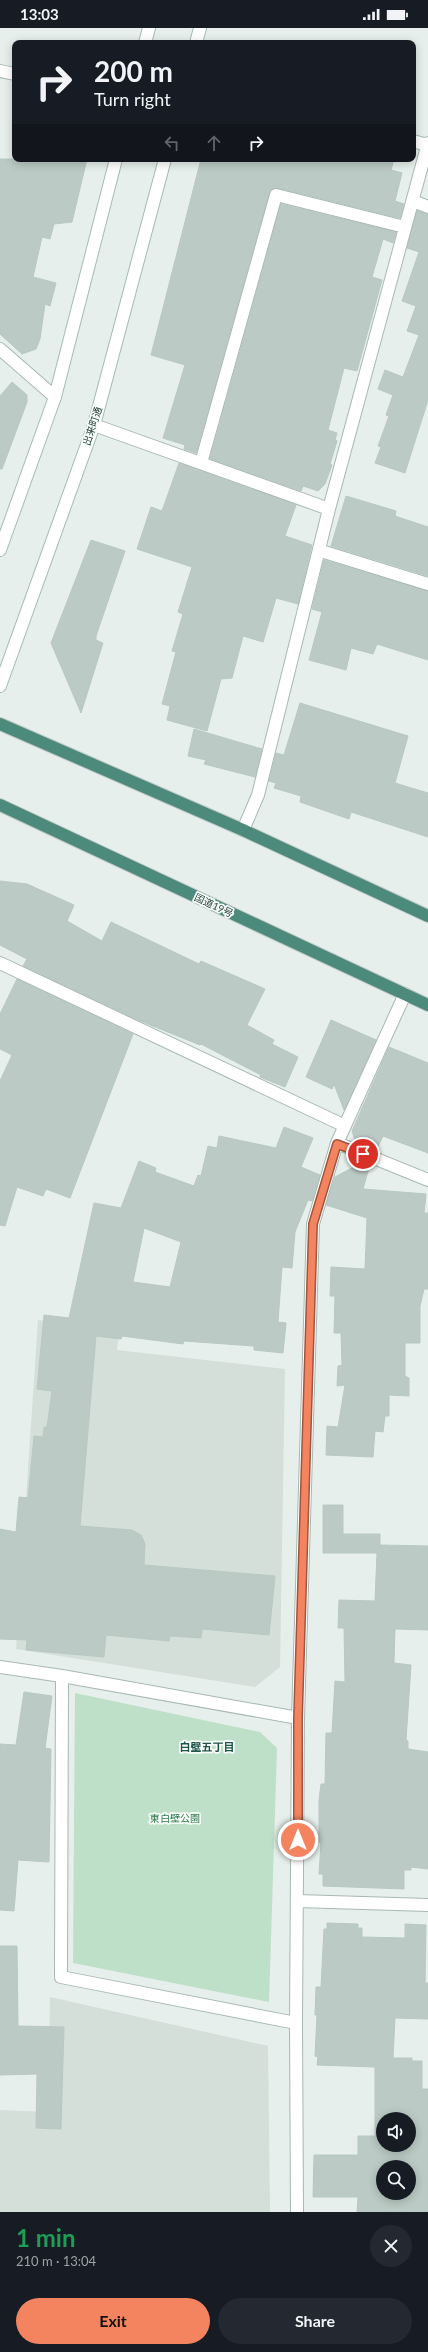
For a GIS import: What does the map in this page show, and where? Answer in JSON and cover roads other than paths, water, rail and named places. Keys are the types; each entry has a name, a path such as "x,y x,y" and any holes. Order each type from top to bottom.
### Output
{"highway":[{"path":"0,724 243,830 428,916"},
{"name":"国道19号","path":"0,805 428,1005"}],"street":[{"path":"146,40 149,28"},
{"path":"197,40 200,28"},
{"path":"0,71 12,73"},
{"path":"243,830 258,796 329,509 428,144 416,142"},
{"path":"0,550 55,397 115,162"},
{"name":"出来町通","path":"0,686 94,425 164,162"},
{"path":"201,463 276,195 405,227"},
{"path":"413,201 428,207"},
{"path":"0,349 55,397"},
{"path":"94,425 329,509"},
{"path":"320,550 428,584"},
{"path":"0,963 345,1126"},
{"path":"297,2212 296,2023 298,1718 313,1224 337,1144 405,994"},
{"path":"337,1144 428,1180"},
{"path":"0,1667 62,1676 298,1718"},
{"path":"62,1676 61,1977 296,2023"},
{"path":"298,1901 428,1905"}],"district":[{"name":"白壁五丁目","path":"207,1746"}],"park label":[{"name":"東白壁公園","path":"175,1818"}]}
